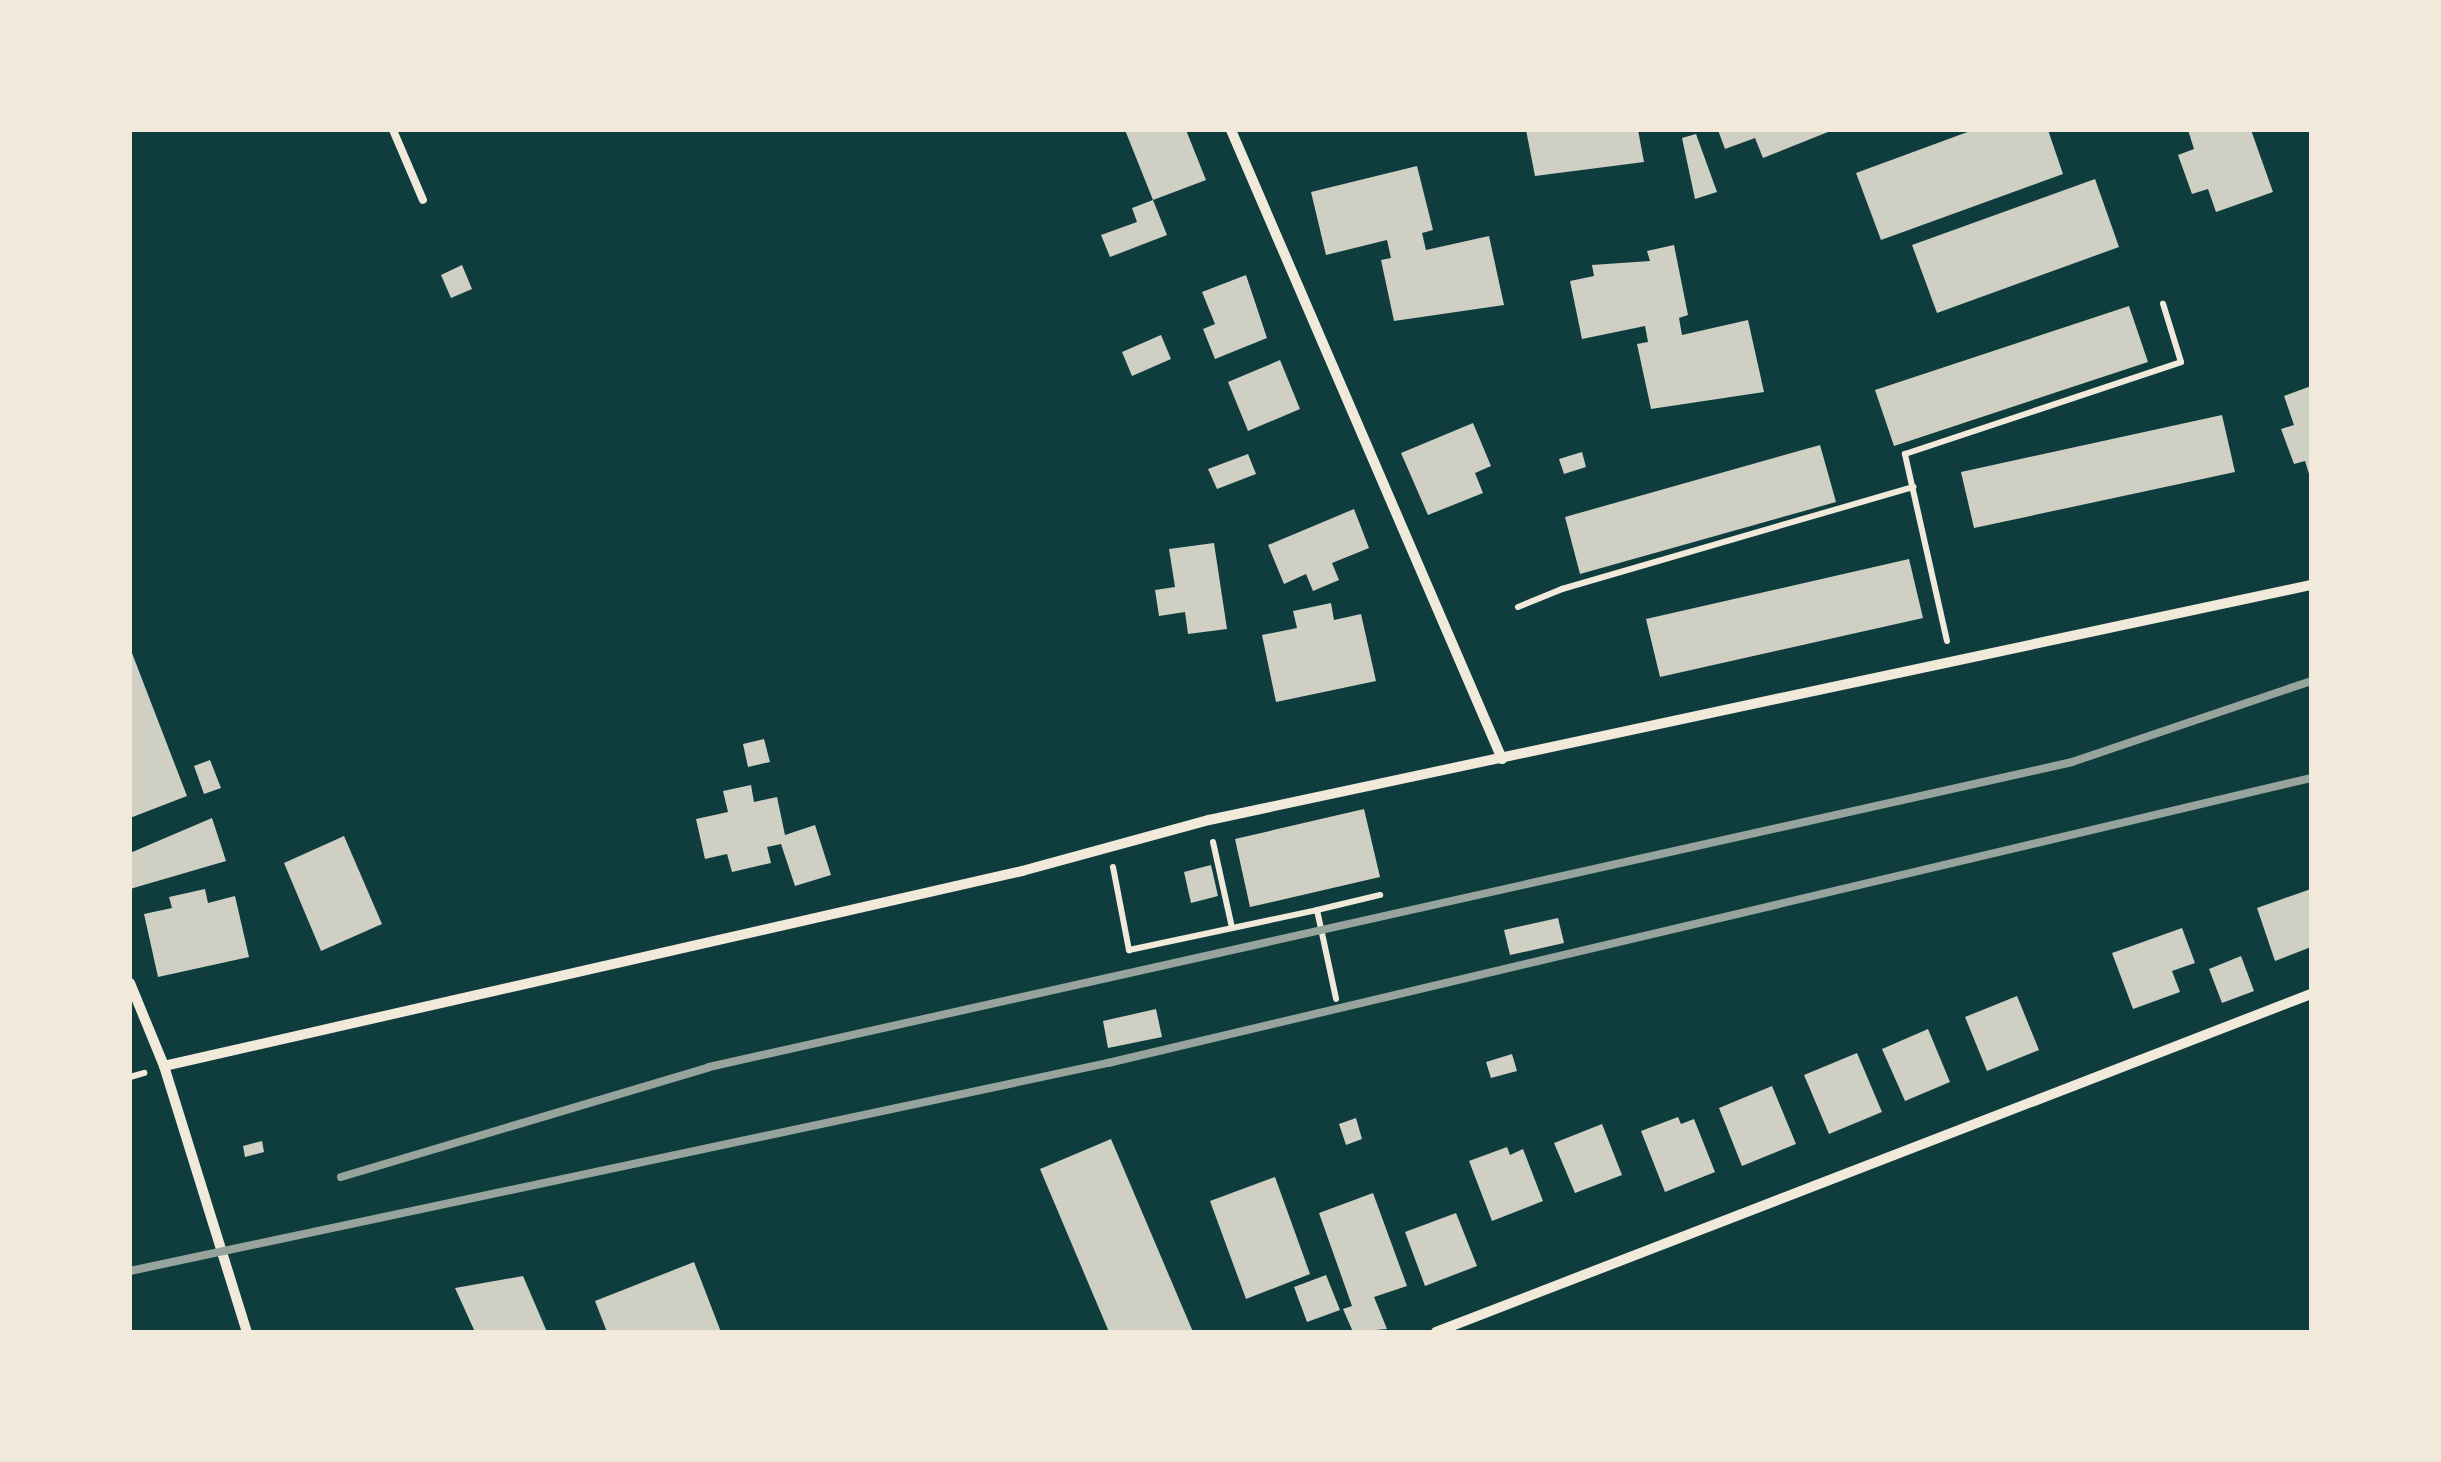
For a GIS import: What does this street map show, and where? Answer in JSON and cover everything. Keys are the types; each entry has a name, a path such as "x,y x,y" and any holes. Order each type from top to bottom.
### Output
{"street":[{"path":"1231,130 1502,759"},
{"path":"164,1066 1209,820 2311,585"},
{"path":"131,989 164,1066 246,1332"},
{"path":"1436,1332 2311,994"}],"lane":[{"path":"393,130 423,200"}],"path":[{"path":"1952,662 1905,454 2181,362 2163,304"},
{"path":"1518,607 1562,588 1913,487"},
{"path":"1209,820 1232,928"},
{"path":"1109,846 1129,950 1380,895"},
{"path":"1317,910 1336,1000"}],"building":[{"path":"1125,130 1186,130 1206,180 1153,200"},
{"path":"1526,130 1638,130 1644,162 1535,176"},
{"path":"1718,130 1833,130 1763,158 1755,138 1725,149"},
{"path":"1973,130 2048,130 2063,174 1881,240 1856,173"},
{"path":"2188,130 2251,130 2273,192 2216,212 2208,189 2192,194 2178,155 2194,149"},
{"path":"1696,134 1717,192 1695,199 1682,138"},
{"path":"1417,166 1433,230 1422,233 1426,250 1489,236 1504,305 1394,321 1381,260 1391,258 1387,240 1326,255 1311,192"},
{"path":"2095,179 2119,247 1937,313 1912,245"},
{"path":"1153,200 1167,235 1110,257 1101,235 1137,222 1132,208"},
{"path":"1674,245 1688,315 1679,318 1682,335 1748,320 1764,392 1651,409 1637,344 1648,342 1645,326 1582,339 1570,281 1594,276 1592,265 1650,261 1647,251"},
{"path":"462,265 472,289 451,298 441,275"},
{"path":"1246,275 1267,338 1215,359 1203,329 1215,324 1202,292"},
{"path":"2129,306 2148,362 1894,446 1875,390"},
{"path":"1161,335 1171,359 1132,376 1122,352"},
{"path":"1280,360 1300,409 1248,431 1228,382"},
{"path":"2311,386 2310,477 2305,461 2294,464 2281,429 2294,425 2284,396"},
{"path":"2222,415 2235,472 1974,528 1961,472"},
{"path":"1473,423 1491,466 1475,473 1483,493 1428,515 1401,453"},
{"path":"1820,445 1836,502 1580,574 1565,517"},
{"path":"1582,452 1586,467 1564,474 1559,459"},
{"path":"1248,454 1256,474 1217,489 1208,469"},
{"path":"1354,509 1369,548 1332,563 1339,580 1313,591 1306,574 1284,584 1268,545"},
{"path":"1214,543 1227,629 1188,634 1185,612 1159,616 1155,590 1175,587 1169,549"},
{"path":"1909,559 1923,618 1660,677 1646,619"},
{"path":"1331,603 1334,620 1361,614 1376,681 1276,702 1262,635 1297,628 1293,611"},
{"path":"130,648 187,796 130,818"},
{"path":"764,739 770,762 748,767 743,744"},
{"path":"210,760 221,788 204,794 194,766"},
{"path":"751,785 754,802 777,797 785,835 815,825 831,875 795,886 781,844 767,847 771,863 732,872 727,854 705,859 696,819 728,812 723,791"},
{"path":"1364,809 1380,877 1250,907 1235,839"},
{"path":"212,818 226,861 130,889 130,853"},
{"path":"344,836 382,924 321,951 284,863"},
{"path":"1211,865 1218,896 1191,903 1184,872"},
{"path":"205,889 208,903 235,896 249,957 158,977 144,914 172,908 169,897"},
{"path":"2311,889 2311,947 2275,961 2257,908"},
{"path":"1558,918 1564,943 1510,955 1504,930"},
{"path":"2182,928 2195,963 2172,971 2180,992 2133,1009 2112,953"},
{"path":"2241,956 2254,991 2222,1003 2209,969"},
{"path":"2017,996 2039,1050 1987,1071 1965,1017"},
{"path":"1156,1009 1162,1037 1108,1048 1103,1021"},
{"path":"1928,1029 1950,1082 1905,1101 1882,1049"},
{"path":"1857,1053 1882,1112 1829,1134 1804,1075"},
{"path":"1512,1054 1517,1071 1491,1078 1486,1062"},
{"path":"1772,1086 1796,1144 1742,1166 1719,1108"},
{"path":"1678,1117 1681,1124 1694,1119 1715,1172 1665,1192 1641,1131"},
{"path":"1356,1118 1362,1139 1346,1145 1339,1124"},
{"path":"1602,1124 1622,1175 1575,1193 1554,1143"},
{"path":"1111,1139 1193,1332 1109,1332 1040,1169"},
{"path":"262,1141 264,1152 245,1157 243,1146"},
{"path":"1507,1147 1510,1155 1523,1149 1543,1201 1492,1221 1469,1161"},
{"path":"1275,1177 1310,1274 1246,1299 1210,1201"},
{"path":"1373,1193 1407,1286 1374,1297 1387,1329 1353,1332 1343,1309 1352,1306 1319,1213"},
{"path":"1456,1213 1477,1266 1425,1286 1405,1232"},
{"path":"694,1262 721,1332 607,1332 595,1301"},
{"path":"1326,1275 1340,1310 1307,1322 1294,1287"},
{"path":"523,1276 547,1332 475,1332 455,1288"}],"railway":[{"path":"341,1177 709,1067 2072,762 2311,681"},
{"path":"130,1271 1108,1063 2311,778"}]}
